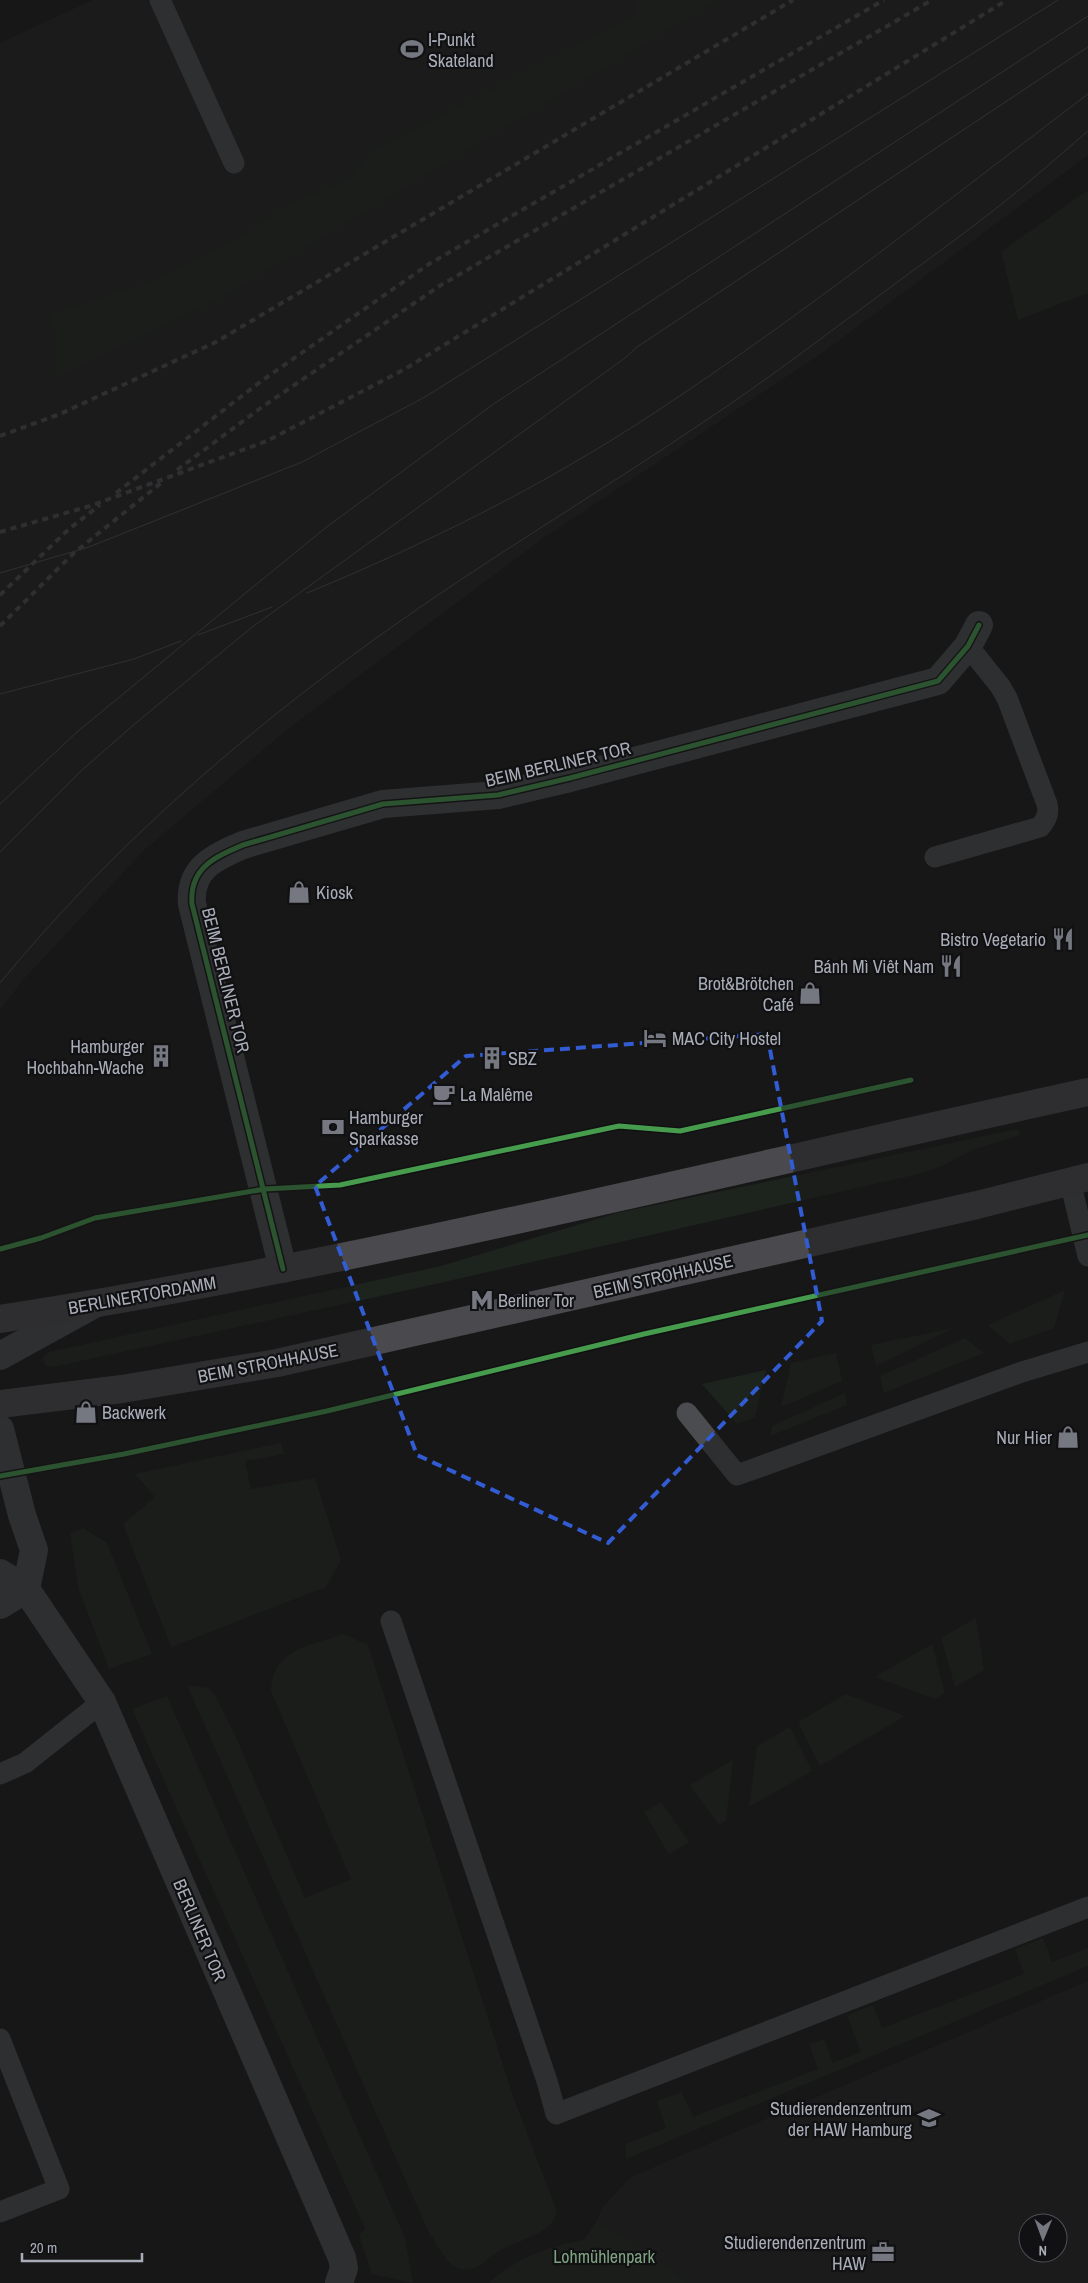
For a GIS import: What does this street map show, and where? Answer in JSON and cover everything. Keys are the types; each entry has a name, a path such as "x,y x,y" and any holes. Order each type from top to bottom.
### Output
{"main road":[{"path":"283,1269 414,1243 1088,1092"},
{"name":"BEIM STROHHAUSE","path":"0,1404 122,1389 277,1363 968,1207 1079,1179"},
{"name":"BERLINERTORDAMM","path":"0,1319 93,1305 283,1269"}],"street":[{"name":"BEIM BERLINER TOR","path":"283,1269 192,904 192,887 197,876 206,865 224,853 243,845 383,804 498,795 570,778 938,681 973,636"},
{"path":"0,1356 93,1305"},
{"path":"0,1429 22,1514 34,1550 26,1589 0,1605"},
{"name":"BERLINER TOR","path":"0,1573 26,1589 102,1702 342,2258 344,2268 339,2283"}],"lane":[{"path":"160,0 234,163"},
{"path":"935,857 1035,829 1045,821 1048,812 1048,804 1007,698 973,636"},
{"path":"1079,1179 1088,1256"},
{"path":"687,1413 737,1475 1022,1372 1088,1352"},
{"path":"391,1621 547,2081 556,2114 1088,1907"},
{"path":"0,1774 25,1763 102,1702"},
{"path":"0,2039 59,2189 0,2212"}],"highlighted area":[{"path":"767,1034 822,1321 608,1543 417,1455 315,1186 466,1056"}],"shaded area":[{"path":"93,0 1088,0 1088,155 822,353 545,537 290,727 144,850 23,980 0,1010 0,43"},
{"name":"Studierendenzentrum der HAW Hamburg","path":"1088,1981 1088,2283 686,2283 658,2259 597,2221 603,2207 631,2177"}],"green space":[{"path":"633,0 718,0 217,300 55,378 56,331 49,314 145,284 239,238 280,210 348,179 375,149 639,15"},
{"path":"1088,190 1088,293 1018,320 1001,252"},
{"path":"1018,1129 1020,1135 972,1150 940,1167 914,1175 422,1287 53,1367 45,1365 43,1358 49,1352 441,1266 617,1213"},
{"path":"1065,1290 1054,1328 1010,1344 988,1325"},
{"path":"953,1328 876,1366 871,1345"},
{"path":"965,1338 984,1353 884,1393 880,1376"},
{"path":"836,1353 842,1381 781,1407 791,1363"},
{"path":"766,1370 755,1417 737,1424 702,1384"},
{"path":"845,1393 847,1405 770,1436 772,1426"},
{"path":"281,1443 284,1454 245,1461 251,1489 315,1478 341,1560 326,1587 171,1647 123,1524 155,1497 135,1474"},
{"path":"83,1528 107,1543 152,1654 109,1669 79,1590 70,1534"},
{"path":"976,1618 984,1670 955,1687 941,1638"},
{"path":"343,1634 368,1645 513,2096 557,2212 554,2220 541,2232 497,2252 471,2269 459,2269 453,2265 445,2257 428,2231 187,1685 208,1688 215,1695 235,1735 305,1898 351,1879 271,1691 273,1677 278,1666 295,1651"},
{"path":"932,1644 945,1693 935,1699 875,1677"},
{"path":"846,1694 905,1716 820,1766 798,1722"},
{"path":"167,1696 405,2238 413,2283 372,2274 359,2235 365,2228 132,1709"},
{"path":"790,1727 812,1771 749,1807 757,1746"},
{"path":"733,1760 726,1821 719,1825 690,1785"},
{"path":"661,1802 689,1842 669,1854 644,1812"},
{"path":"1043,1938 1052,1962 1088,1948 1088,1966 626,2159 626,2144 666,2128 657,2101 682,2092 693,2117 818,2069 809,2044 824,2039 833,2063 861,2052 847,2015 873,2005 882,2028 1024,1974 1015,1949"},
{"name":"Lohmühlenpark","path":"597,2221 658,2259 686,2283 489,2283 499,2274 534,2254 584,2240"}],"tram line":[{"path":"0,573 89,547 302,462 425,397 1058,0"},
{"path":"0,804 77,732 324,529 495,403 1088,16"},
{"path":"0,852 81,771 251,628 625,358 637,347 1088,47"},
{"path":"307,593 440,534 526,490 651,415 818,299 1088,94"},
{"path":"0,983 42,934 131,841 227,755 327,674 419,608 664,448 767,378 986,216 1088,131"},
{"path":"198,635 272,607"},
{"path":"0,694 134,659 181,641"}],"railway":[{"path":"0,436 60,414 216,342 793,0"},
{"path":"116,493 260,382 429,264 884,0"},
{"path":"177,470 262,407 441,285 932,0"},
{"path":"0,532 90,506 267,441 405,369 1007,0"},
{"path":"0,626 74,553 161,483"},
{"path":"0,595 69,529 100,505"}],"cycle path":[{"path":"283,1269 192,904 192,892 195,881 199,873 206,866 214,859 243,845 383,804 498,795 570,778 938,681 968,646 979,625"},
{"path":"0,1249 41,1238 95,1218 265,1189 340,1185 619,1126 680,1131 911,1080"},
{"path":"0,1476 124,1454 327,1411 644,1334 1088,1235"}],"place":[{"name":"I-Punkt Skateland","path":"412,49"},
{"name":"Kiosk","path":"299,892"},
{"name":"Bistro Vegetario","path":"1063,939"},
{"name":"Bánh Mì Viêt Nam","path":"951,966"},
{"name":"Brot&Brötchen Café","path":"810,993"},
{"name":"MAC City Hostel","path":"655,1038"},
{"name":"Hamburger Hochbahn-Wache","path":"161,1056"},
{"name":"SBZ","path":"492,1058"},
{"name":"La Malême","path":"444,1094"},
{"name":"Hamburger Sparkasse","path":"333,1127"},
{"name":"Berliner Tor","path":"482,1300"},
{"name":"Backwerk","path":"86,1412"},
{"name":"Nur Hier","path":"1068,1437"},
{"name":"Studierendenzentrum der HAW Hamburg","path":"929,2118"},
{"name":"Studierendenzentrum HAW","path":"883,2252"}]}
